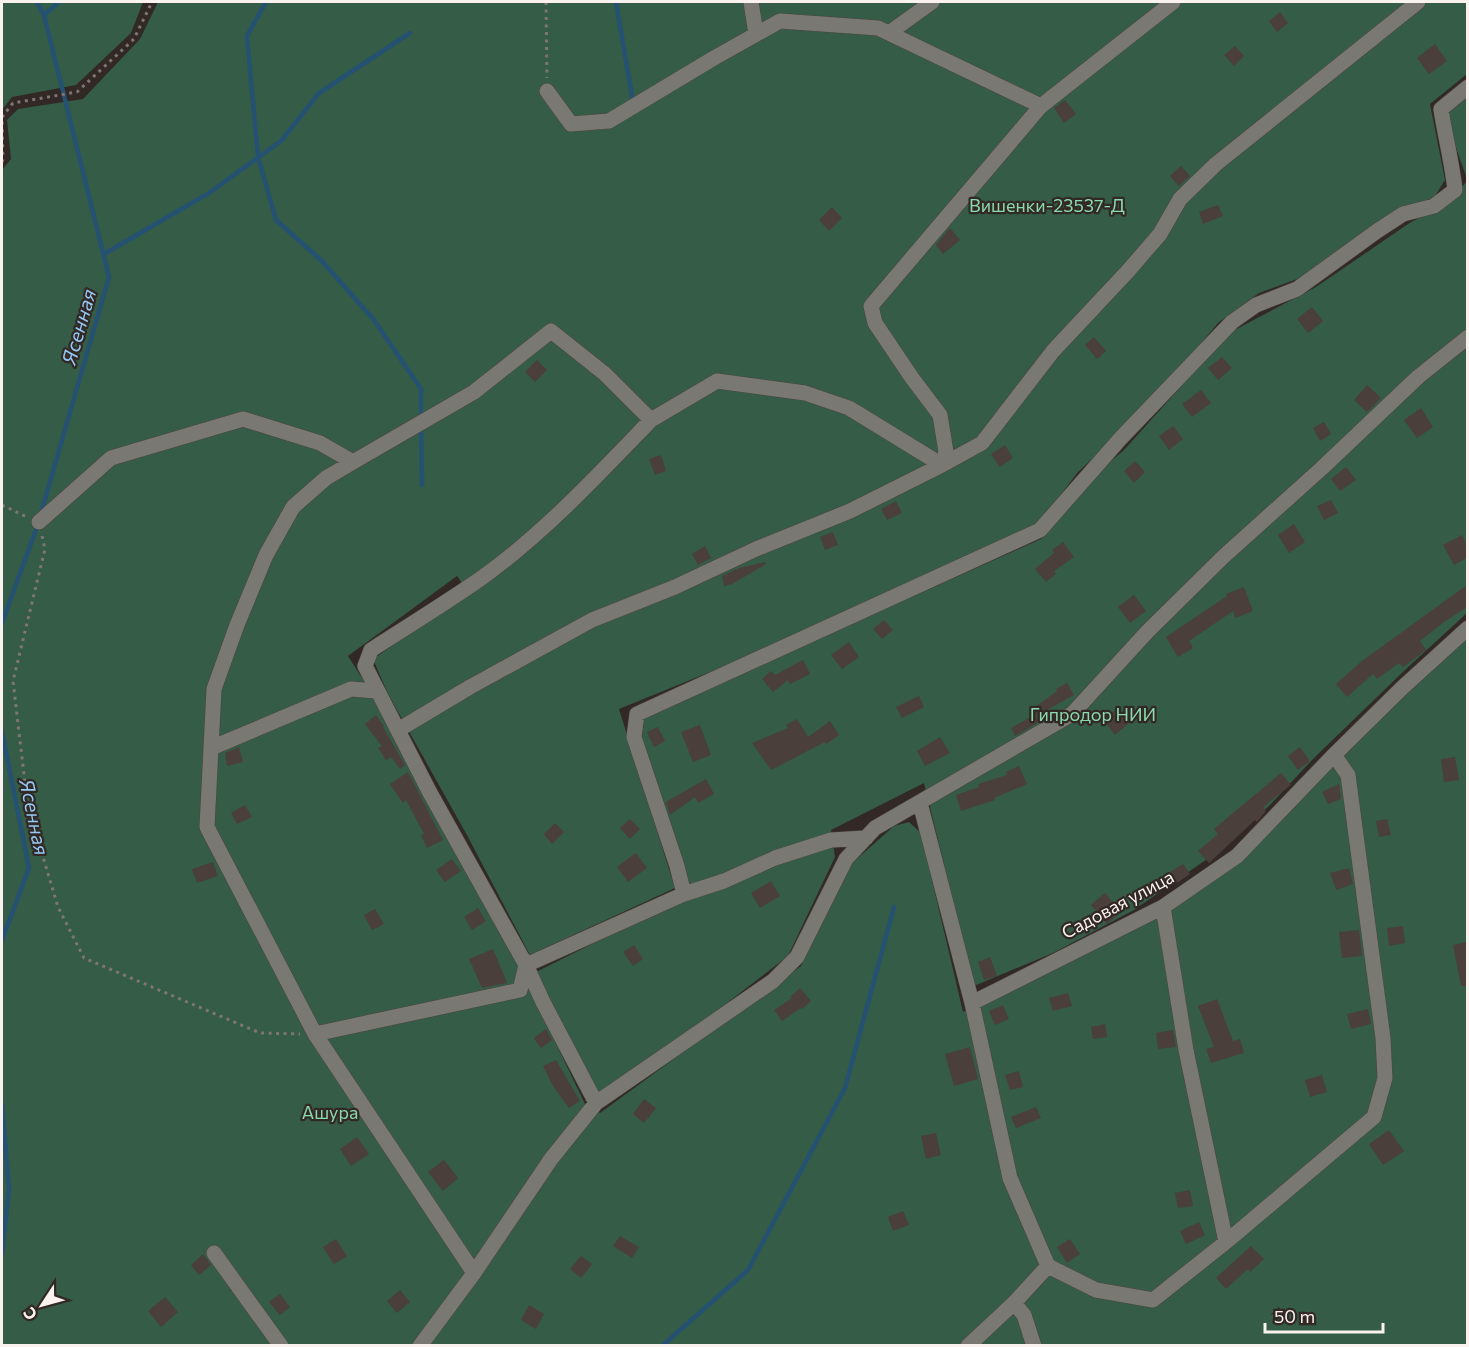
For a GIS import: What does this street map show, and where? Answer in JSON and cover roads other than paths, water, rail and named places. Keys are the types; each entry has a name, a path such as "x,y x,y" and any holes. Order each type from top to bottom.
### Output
{"street":[{"path":"751,2 756,34"},
{"path":"889,33 932,2"},
{"path":"942,465 946,452 940,415 874,323 871,306 1041,106 1173,2"},
{"path":"398,730 470,687 592,620 675,587 756,549 850,511 982,443 1053,351 1083,321 1160,234 1180,199 1208,171 1418,2"},
{"path":"547,91 571,124 609,121 780,21 878,28 1041,106"},
{"path":"684,894 677,866 634,737 637,714 1040,530 1120,439 1232,322 1256,305 1297,289 1403,214 1434,206 1455,190 1452,162 1446,144 1441,109 1467,87"},
{"path":"474,1273 315,1034 207,827 214,689 266,555 293,507 326,478 474,392 551,331 605,374 651,420"},
{"path":"420,1346 474,1273 551,1159 596,1103 773,981 797,957 846,859 875,828 1072,714 1147,632 1223,557 1418,377 1467,337"},
{"path":"596,1103 526,965 376,691 365,666 371,650 484,575 543,526 597,476 651,420 717,381 805,393 849,408 942,465"},
{"path":"39,522 111,458 243,419 320,443 353,462"},
{"name":"Садовая улица","path":"972,1003 1163,907 1237,856 1334,755 1467,628"},
{"path":"211,748 351,689 376,691"},
{"path":"920,803 972,1003 1010,1178 1048,1266 1096,1290 1153,1300 1226,1242 1374,1117 1385,1078 1383,1038 1348,775 1334,755"},
{"path":"526,965 684,894 724,881 775,858 831,840 866,838"},
{"path":"1163,907 1186,1050 1226,1242"},
{"path":"315,1034 520,990 526,965"},
{"path":"214,1253 281,1346"},
{"path":"968,1346 1014,1303 1048,1266"},
{"path":"1014,1303 1024,1315 1034,1346"}],"waterway":[{"name":"Ясенная","path":"37,2 44,15 109,277 41,513"},
{"path":"44,15 59,2"},
{"path":"266,2 247,36 258,157 276,220 322,261 374,320 421,389 421,419"},
{"path":"616,2 633,102"},
{"path":"104,254 209,193 281,141 319,93 410,33"},
{"path":"421,427 422,485"},
{"name":"Ясенная","path":"2,623 38,524"},
{"name":"Ясенная","path":"2,732 29,868 2,940"},
{"path":"662,1346 748,1270 845,1088 894,907"},
{"name":"Ясенная","path":"2,1105 9,1189 2,1254"}],"park label":[{"name":"Вишенки-23537-Д","path":"1047,206"},
{"name":"Гипродор НИИ","path":"1093,715"},
{"name":"Ашура","path":"330,1113"}]}
